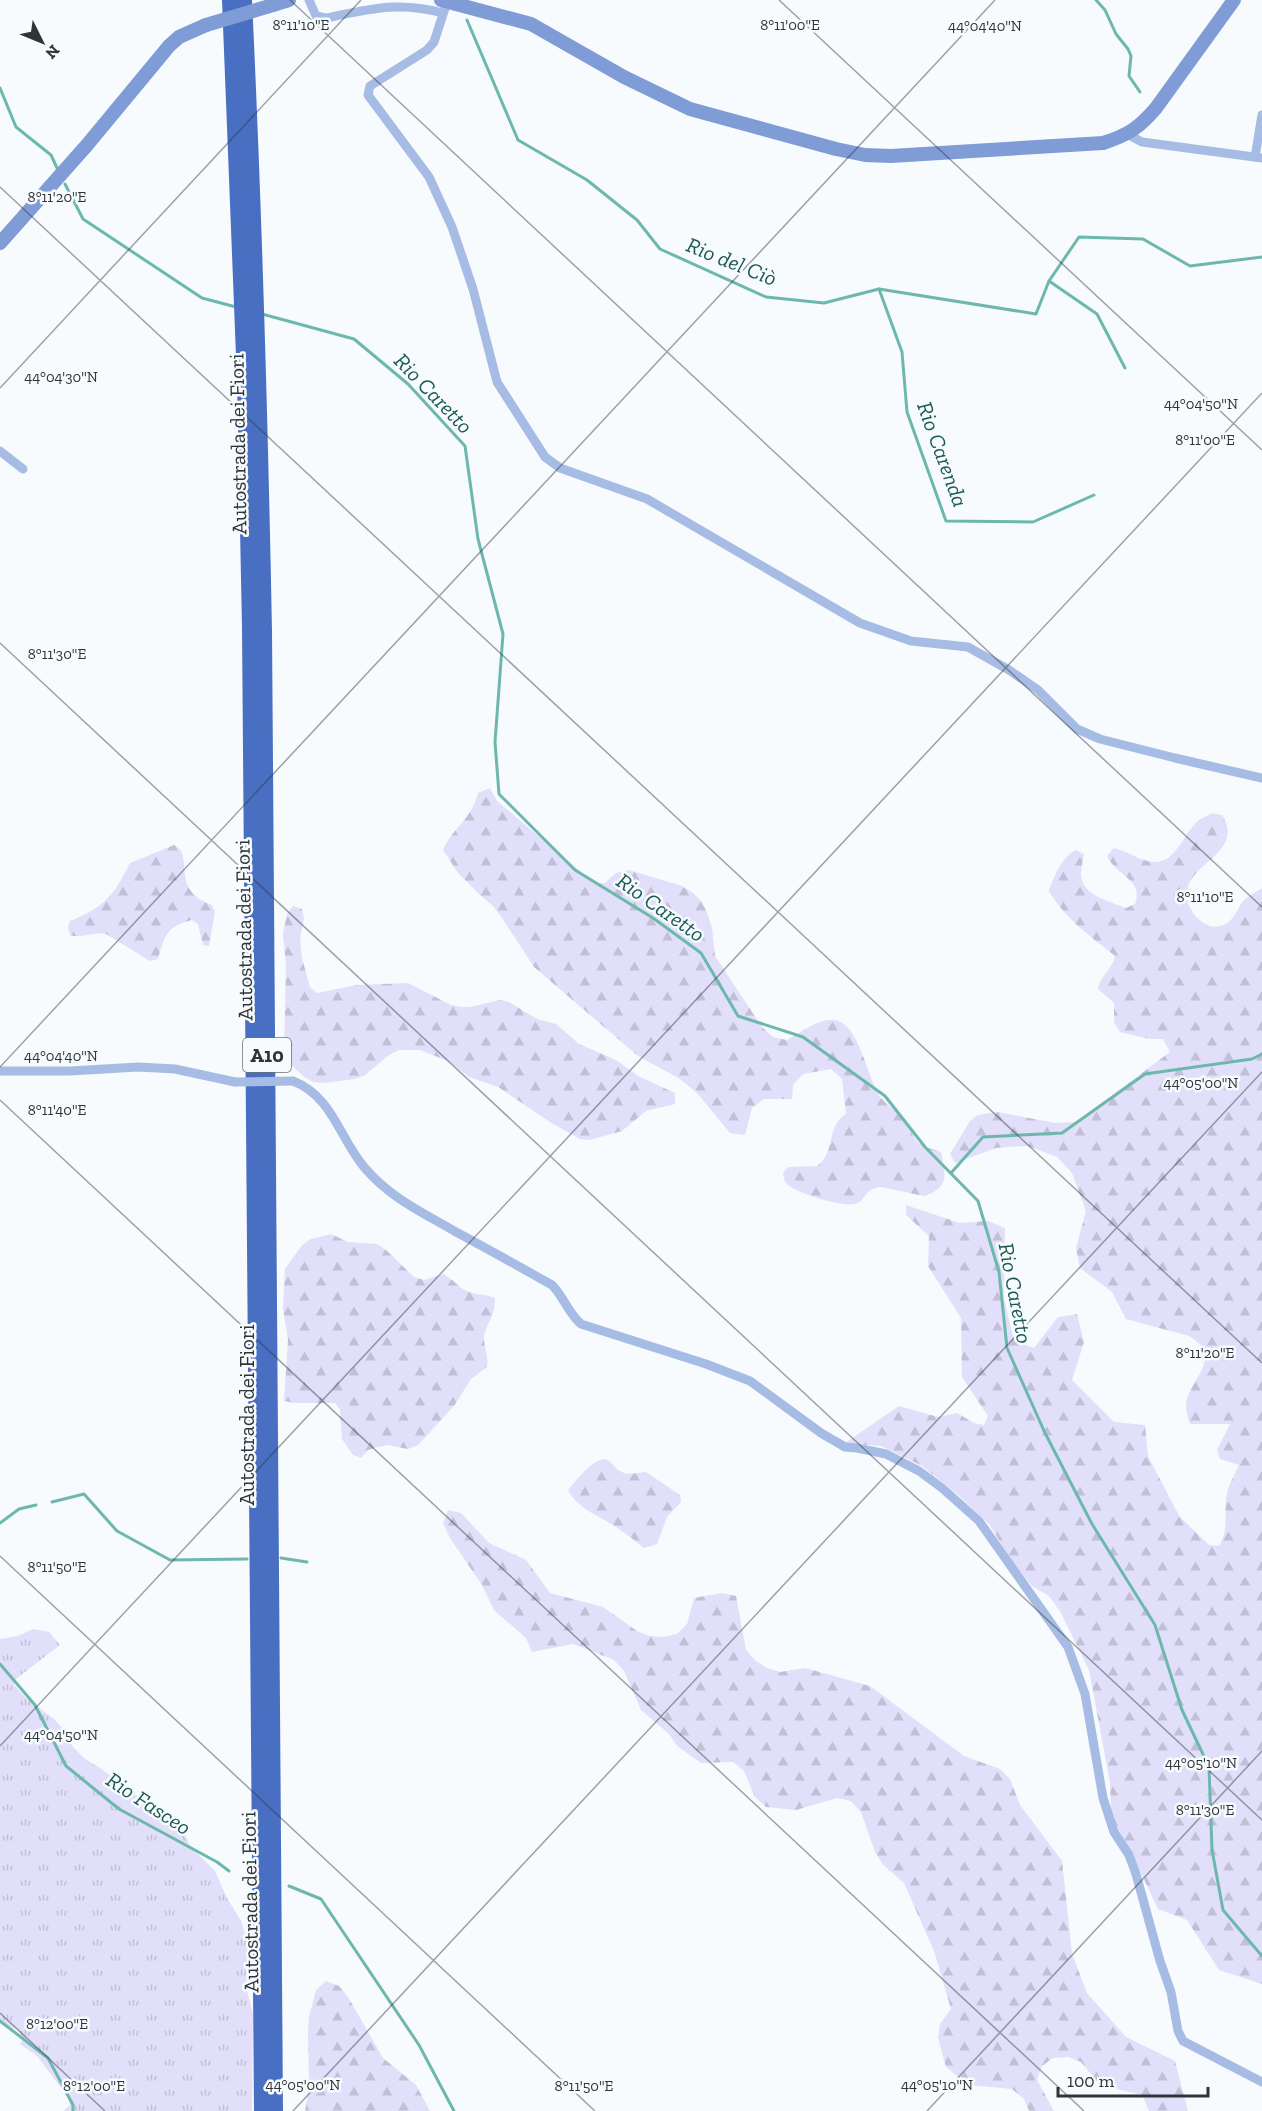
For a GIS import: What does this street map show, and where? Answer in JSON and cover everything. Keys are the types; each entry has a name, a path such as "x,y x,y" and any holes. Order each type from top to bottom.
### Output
{"highway":[{"name":"Autostrada dei Fiori","path":"230,0 245,381 250,627 262,2111"},
{"name":"Autostrada dei Fiori","path":"244,0 258,338 264,620 275,2111"}],"main road":[{"path":"0,243 87,146 164,51 179,37 206,25 290,0"},
{"path":"444,5 531,24 624,77 690,109 836,149 874,155 953,153 1103,143 1127,134 1142,124 1156,108 1234,0"}],"street":[{"path":"309,0 316,16 326,18 384,6 444,5 434,42 427,51 370,86 368,95 429,177 452,227 473,289 497,382 545,457 560,468 647,499 860,623 911,641 968,647 1009,670 1038,690 1077,729 1100,739 1262,778"},
{"path":"1127,134 1142,142 1259,158 1262,115"},
{"path":"0,451 23,469"},
{"path":"0,1071 70,1071 138,1067 175,1069 235,1082 293,1081 303,1085 317,1095 331,1112 362,1165 394,1197 552,1285 561,1294 574,1317 581,1324 706,1364 750,1381 821,1433 845,1447 886,1454 919,1471 942,1488 979,1521 1068,1647 1076,1665 1085,1694 1103,1798 1114,1832 1129,1856 1136,1874 1171,1992 1178,2031 1183,2041 1262,2082"}],"green space":[{"path":"490,788 497,801 594,883 605,883 616,873 629,870 682,886 693,893 703,903 708,915 715,956 762,1027 773,1037 787,1040 827,1020 842,1023 850,1030 882,1099 901,1114 919,1143 941,1152 944,1179 939,1188 924,1196 881,1187 875,1188 855,1204 841,1204 794,1189 788,1185 783,1173 788,1167 817,1166 827,1154 836,1125 846,1114 842,1079 831,1069 803,1074 793,1085 792,1099 764,1099 752,1108 745,1135 730,1133 697,1093 680,1079 638,1056 534,967 493,906 458,873 443,850 471,810 478,793"},
{"path":"1212,813 1222,815 1228,829 1226,841 1220,851 1192,879 1187,890 1188,903 1193,913 1208,925 1222,925 1232,919 1243,901 1262,888 1262,1984 1219,1970 1187,1920 1158,1909 1117,1827 1111,1810 1110,1783 1089,1670 1060,1611 1049,1596 1032,1586 1011,1560 989,1524 922,1466 881,1446 845,1443 899,1406 938,1417 957,1413 974,1423 984,1425 988,1416 962,1377 961,1318 928,1266 929,1236 906,1215 906,1205 960,1223 988,1221 1005,1228 1004,1299 1014,1340 1034,1348 1058,1317 1077,1314 1084,1342 1072,1380 1114,1422 1145,1425 1148,1456 1180,1517 1209,1545 1219,1546 1225,1527 1227,1493 1239,1465 1220,1459 1217,1450 1230,1424 1190,1424 1189,1421 1186,1403 1204,1364 1204,1350 1189,1336 1126,1319 1112,1292 1080,1268 1076,1248 1086,1211 1072,1173 1057,1157 1028,1146 996,1148 955,1163 950,1154 970,1121 978,1115 998,1112 1055,1123 1076,1122 1170,1052 1163,1039 1149,1039 1120,1032 1114,1022 1114,1003 1098,989 1115,956 1070,918 1049,890 1062,863 1075,850 1084,854 1081,874 1086,888 1091,893 1126,908 1135,904 1136,889 1107,856 1114,848 1148,861 1161,861 1173,854 1196,823"},
{"path":"174,845 183,856 186,882 199,898 212,905 215,912 209,946 203,945 198,924 192,920 172,929 165,938 158,959 150,961 106,934 70,935 68,927 70,921 92,911 107,899 119,884 130,863"},
{"path":"293,906 302,909 304,919 300,939 302,958 310,987 317,993 357,985 408,983 451,1005 461,1007 500,1000 509,1002 537,1019 556,1024 579,1044 616,1060 640,1077 675,1093 675,1104 646,1111 622,1131 590,1140 580,1139 553,1124 498,1087 469,1077 450,1062 420,1050 399,1050 389,1055 365,1075 355,1079 313,1082 289,1063 284,1053 286,966 283,934 287,914"},
{"path":"331,1234 348,1242 377,1244 414,1277 424,1280 443,1274 467,1291 495,1298 494,1310 484,1337 487,1367 471,1379 454,1406 418,1445 408,1449 388,1445 368,1450 361,1458 353,1455 342,1439 340,1410 335,1403 284,1401 288,1340 283,1309 285,1269 302,1245 311,1239"},
{"path":"604,1459 625,1473 646,1472 680,1495 681,1502 667,1517 657,1544 644,1548 582,1506 568,1490 589,1467"},
{"path":"448,1510 461,1513 489,1543 526,1560 550,1593 603,1607 637,1631 649,1636 663,1637 677,1634 687,1624 694,1598 722,1593 736,1596 746,1650 756,1661 780,1672 805,1668 870,1686 964,1756 1000,1769 1010,1779 1020,1805 1062,1861 1072,1954 1087,1993 1126,2037 1175,2061 1188,2111 1149,2111 1142,2095 1100,2085 1081,2062 1068,2057 1053,2058 1042,2066 1037,2080 1054,2111 1029,2111 1024,2099 1012,2089 968,2085 946,2067 938,2038 940,2024 951,2009 934,1951 904,1883 883,1865 875,1852 861,1812 851,1801 837,1798 796,1810 766,1807 755,1797 744,1771 733,1762 701,1763 677,1746 669,1734 641,1710 624,1671 614,1660 573,1644 532,1652 526,1638 494,1610 482,1585 450,1538 443,1523"},
{"path":"33,1629 49,1632 60,1645 16,1679 14,1685 26,1698 54,1719 65,1731 73,1747 85,1759 141,1799 171,1817 183,1830 190,1846 215,1871 227,1898 241,1921 248,1943 246,1969 248,1995 253,2013 252,2111 63,2111 70,2105 68,2097 37,2056 20,2044 23,2038 18,2030 0,2022 0,1639 18,1636"},
{"path":"326,1981 339,1986 348,1997 383,2058 416,2085 430,2111 305,2111 309,2088 309,2017 316,1990"}],"waterway":[{"path":"1096,0 1105,10 1116,34 1128,49 1131,56 1129,76 1140,92"},
{"name":"Rio del Ciò","path":"467,20 518,140 587,180 637,220 660,249 766,297 824,303 879,289 1036,314 1049,281 1079,237 1143,239 1190,266 1262,257"},
{"name":"Rio Caretto","path":"0,88 16,127 51,155 57,168"},
{"name":"Rio Caretto","path":"65,184 83,219 202,298 236,307"},
{"name":"Rio Carenda","path":"1049,281 1097,314 1125,368"},
{"name":"Rio Carenda","path":"879,289 902,352 907,412 946,521 1033,522 1094,495"},
{"name":"Rio Caretto","path":"262,314 354,339 408,384 465,446 478,539 503,634 495,742 499,794 575,870 653,918 701,953 738,1016 803,1037 885,1096 925,1147 978,1201 999,1272 1007,1348 1045,1433 1092,1524 1155,1625 1182,1710 1209,1767 1212,1850 1223,1910 1262,1956"},
{"path":"951,1173 983,1137 1062,1133 1145,1074 1252,1059 1262,1054"},
{"path":"52,1502 84,1494 117,1531 170,1560 247,1559"},
{"path":"0,1523 19,1509 36,1505"},
{"name":"Rio Carenda","path":"281,1558 307,1562"},
{"name":"Rio Fasceo","path":"0,1664 35,1705 66,1766 119,1809 217,1862 229,1871"},
{"name":"Rio Fasceo","path":"289,1886 321,1899 419,2045 454,2111"},
{"path":"0,2021 48,2058 73,2105 73,2111"}]}
